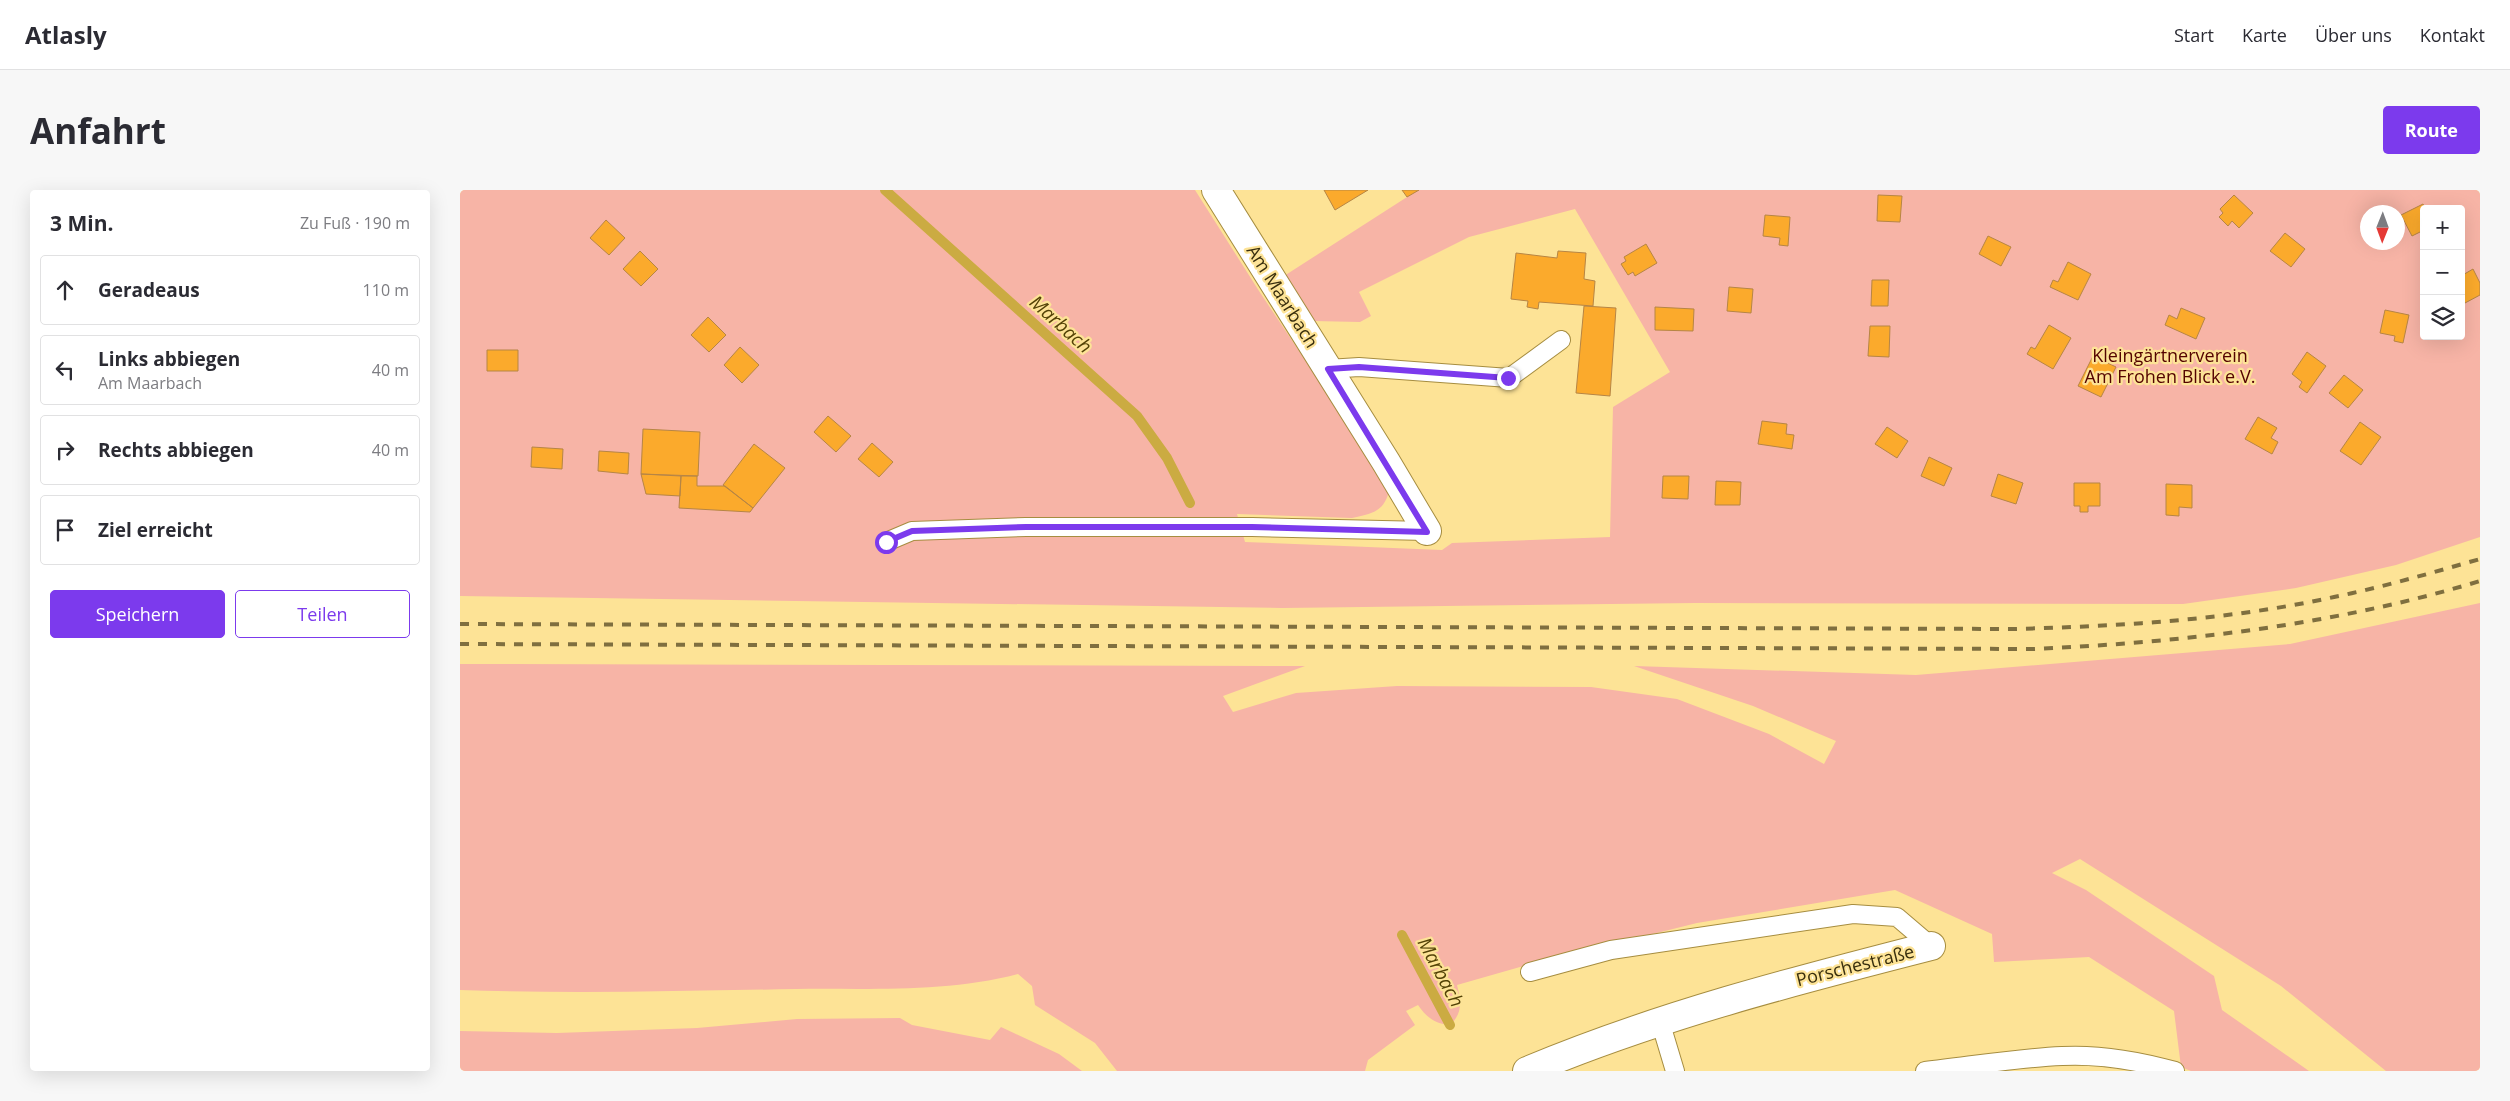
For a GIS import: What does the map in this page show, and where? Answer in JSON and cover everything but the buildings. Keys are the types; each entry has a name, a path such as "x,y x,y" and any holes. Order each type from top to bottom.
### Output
{"street":[{"name":"Am Maarbach","path":"1216,190 1427,532"},
{"name":"Porschestraße","path":"1527,1071 1585,1046 1660,1021 1767,988 1931,946"}],"lane":[{"path":"1328,369 1359,367 1508,378 1561,340"},
{"path":"886,542 912,531 1026,527 1252,527 1427,532"},
{"name":"Porschestraße","path":"1530,972 1611,950 1853,914 1897,917 1931,946"},
{"path":"1660,1021 1674,1071"},
{"path":"1925,1071 2062,1056 2098,1056 2154,1065 2175,1071"}],"green space":[{"name":"Kleingärtnerverein Am Frohen Blick e.V.","path":"460,190 1195,190 1259,291 1390,487 1385,501 1378,510 1352,518 1237,514 1245,542 1442,550 1452,543 1610,537 1613,407 1670,372 1575,209 1469,237 1359,292 1371,316 1360,322 1313,321 1284,276 1418,190 2480,190 2480,537 2396,565 2296,588 2183,604 1695,603 1282,608 460,596"},
{"path":"2480,603 2480,1071 2386,1071 2281,986 2080,859 2052,873 2086,890 2214,976 2222,1010 2309,1071 2191,1071 2181,1067 2174,1011 2089,957 1994,962 1992,934 1895,890 1697,923 1520,967 1457,985 1460,1006 1457,1016 1450,1025 1431,1019 1418,1005 1406,1011 1415,1025 1368,1060 1365,1071 1117,1071 1095,1043 1035,1005 1032,986 1018,974 963,984 879,989 586,992 460,990 460,664 1305,666 1223,696 1233,712 1296,693 1397,686 1591,687 1677,699 1769,734 1824,764 1836,741 1753,706 1634,666 1916,675 2290,644"},
{"path":"900,1018 912,1025 990,1040 1001,1027 1059,1054 1082,1071 460,1071 460,1031 557,1033 697,1028 797,1019"}],"waterway":[{"name":"Marbach","path":"885,190 1137,416 1167,458 1190,503"},
{"name":"Marbach","path":"1402,935 1450,1025"}],"railway":[{"path":"460,624 2014,629 2135,624 2255,611 2352,593 2480,559"},
{"path":"460,644 2034,649 2147,642 2260,629 2371,609 2480,581"}],"route":[{"path":"886,542 912,531 1026,527 1252,527 1384,529 1427,532 1328,369 1359,367 1508,378"}]}
